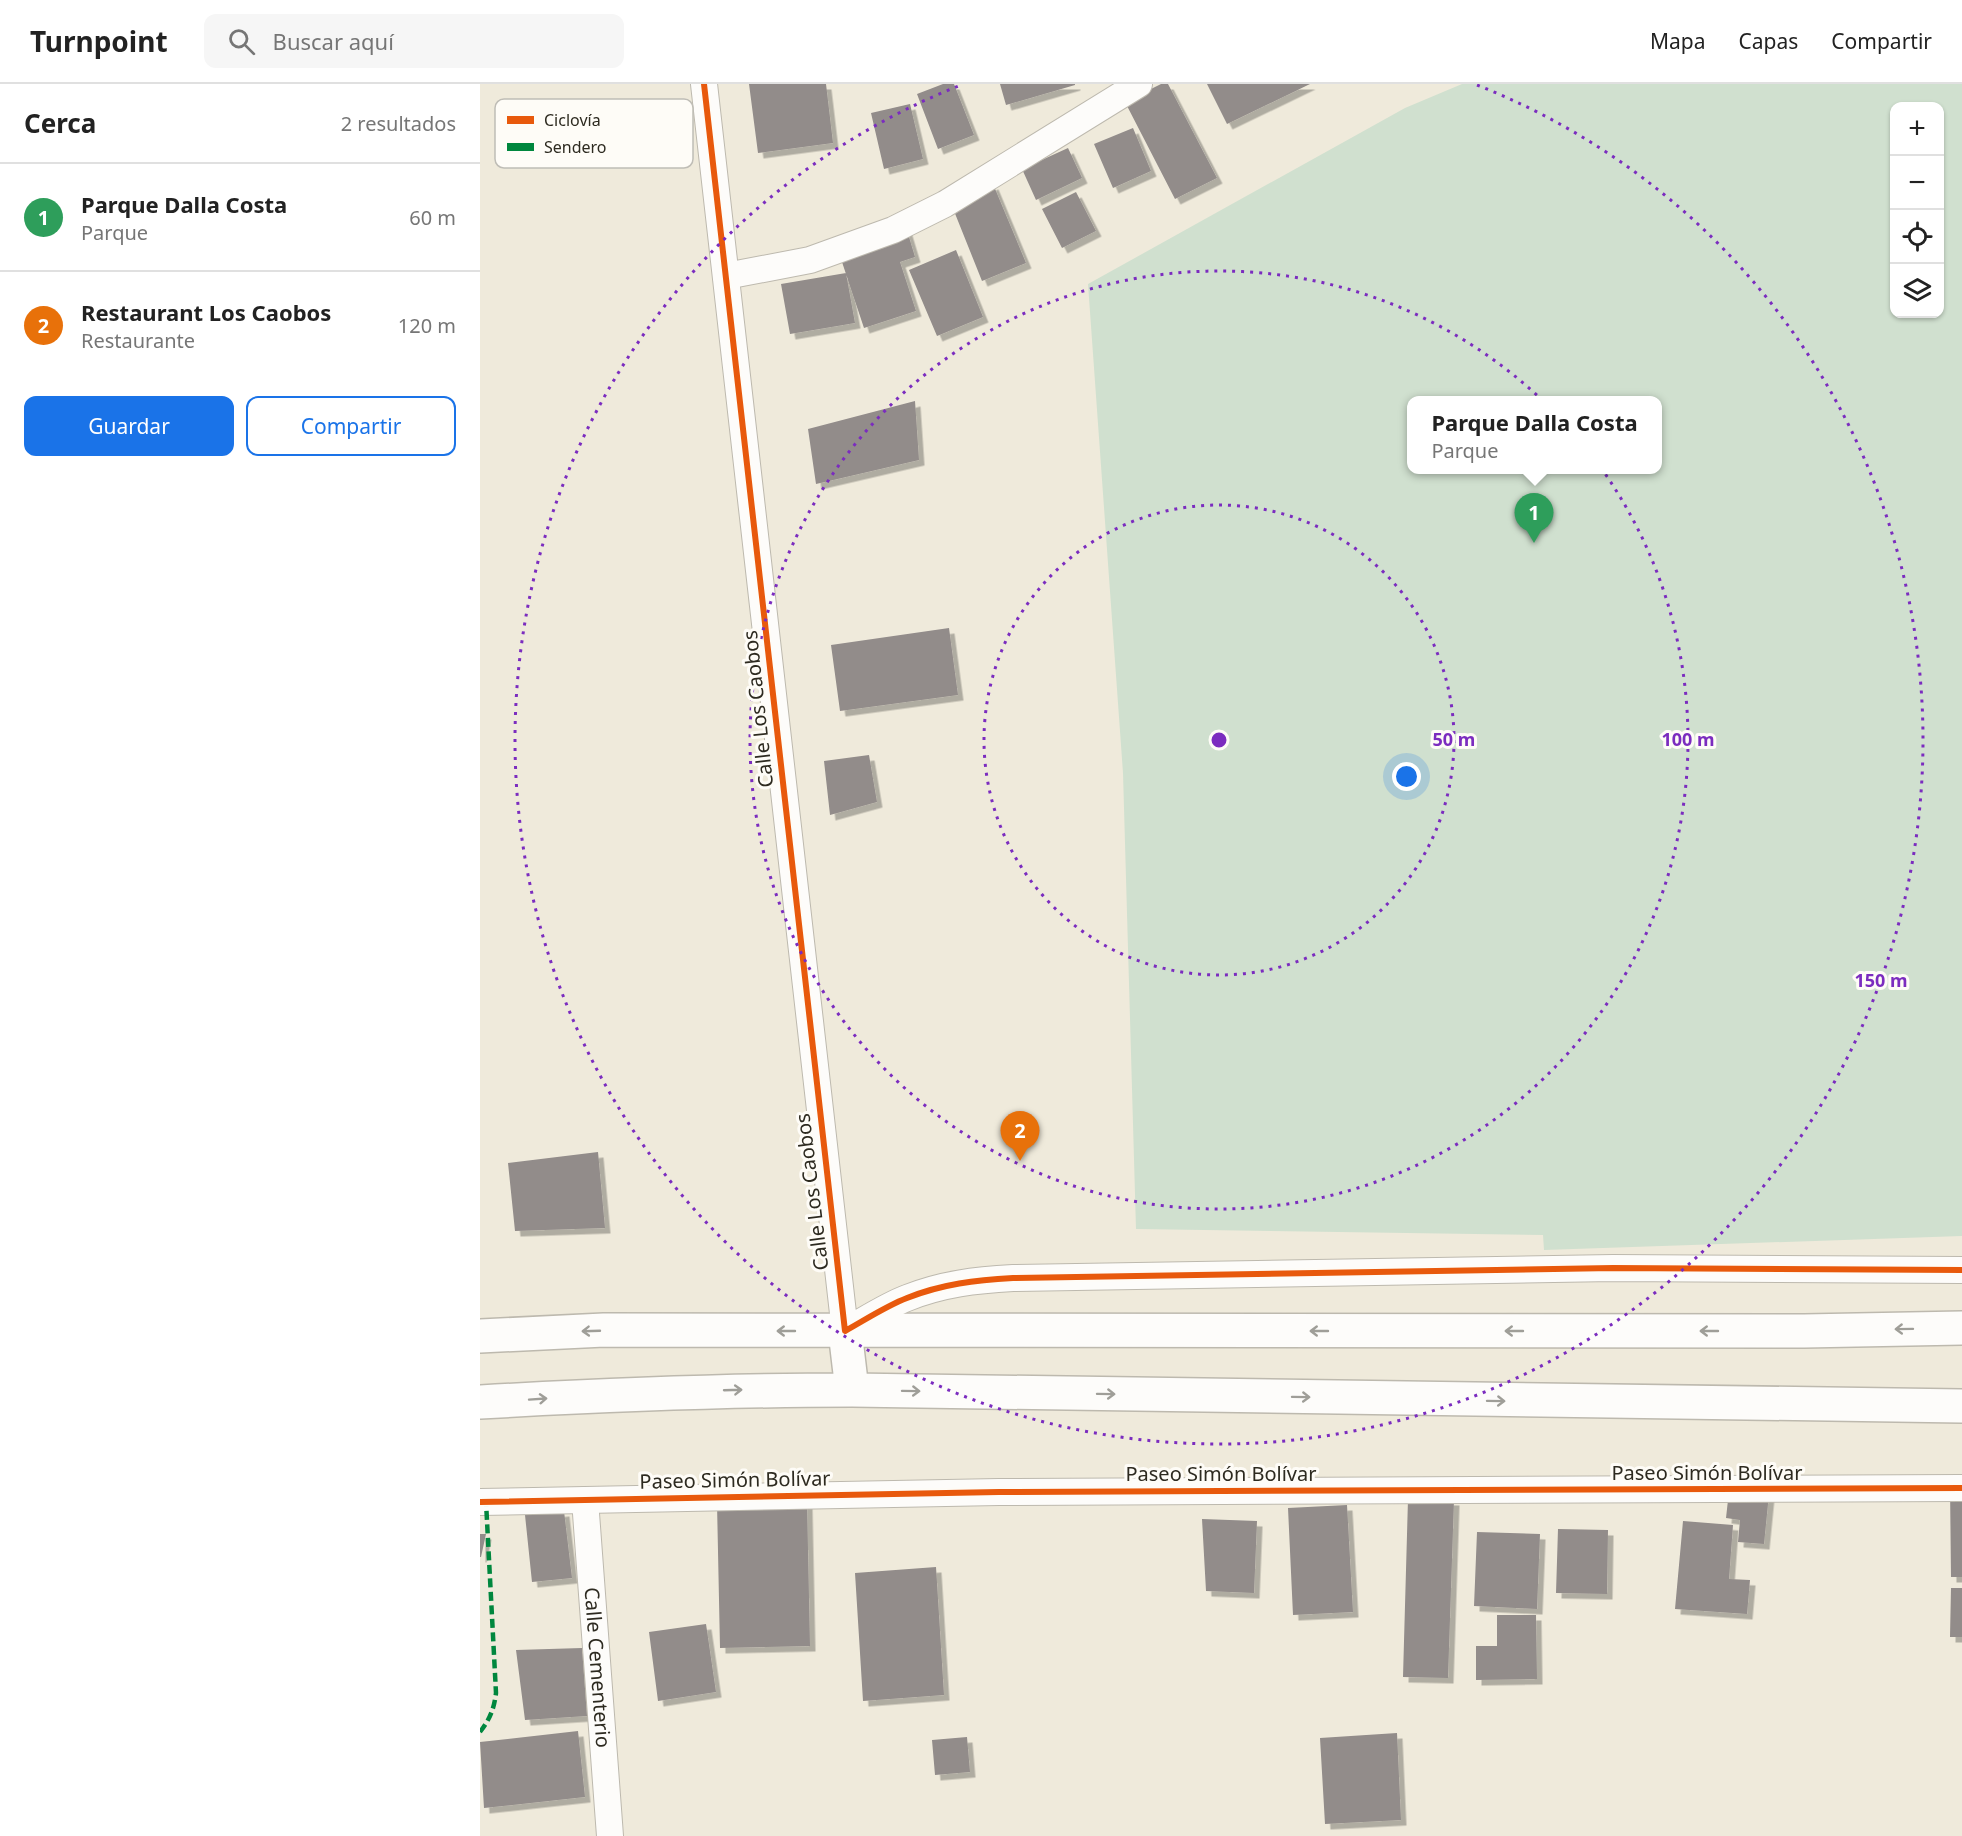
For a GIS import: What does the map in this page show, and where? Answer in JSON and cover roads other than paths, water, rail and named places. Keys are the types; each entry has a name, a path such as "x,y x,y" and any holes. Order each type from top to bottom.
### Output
{"main road":[{"path":"480,1335 604,1330 1804,1331 1962,1328"},
{"path":"845,1331 852,1390"},
{"path":"480,1402 613,1394 742,1390 852,1390 1962,1406"}],"street":[{"name":"Calle Los Caobos","path":"704,84 845,1331"},
{"path":"726,276 810,260 893,230 945,204 1139,84"},
{"path":"845,1331 906,1299 940,1287 970,1281 1013,1278 1613,1269 1962,1270"},
{"name":"Paseo Simón Bolívar","path":"480,1502 1011,1491 1962,1488"},
{"name":"Calle Cementerio","path":"585,1500 610,1836"}],"place":[{"name":"Parque Dalla Costa","path":"1534,543"},
{"name":"Restaurant Los Caobos","path":"1020,1161"}]}
